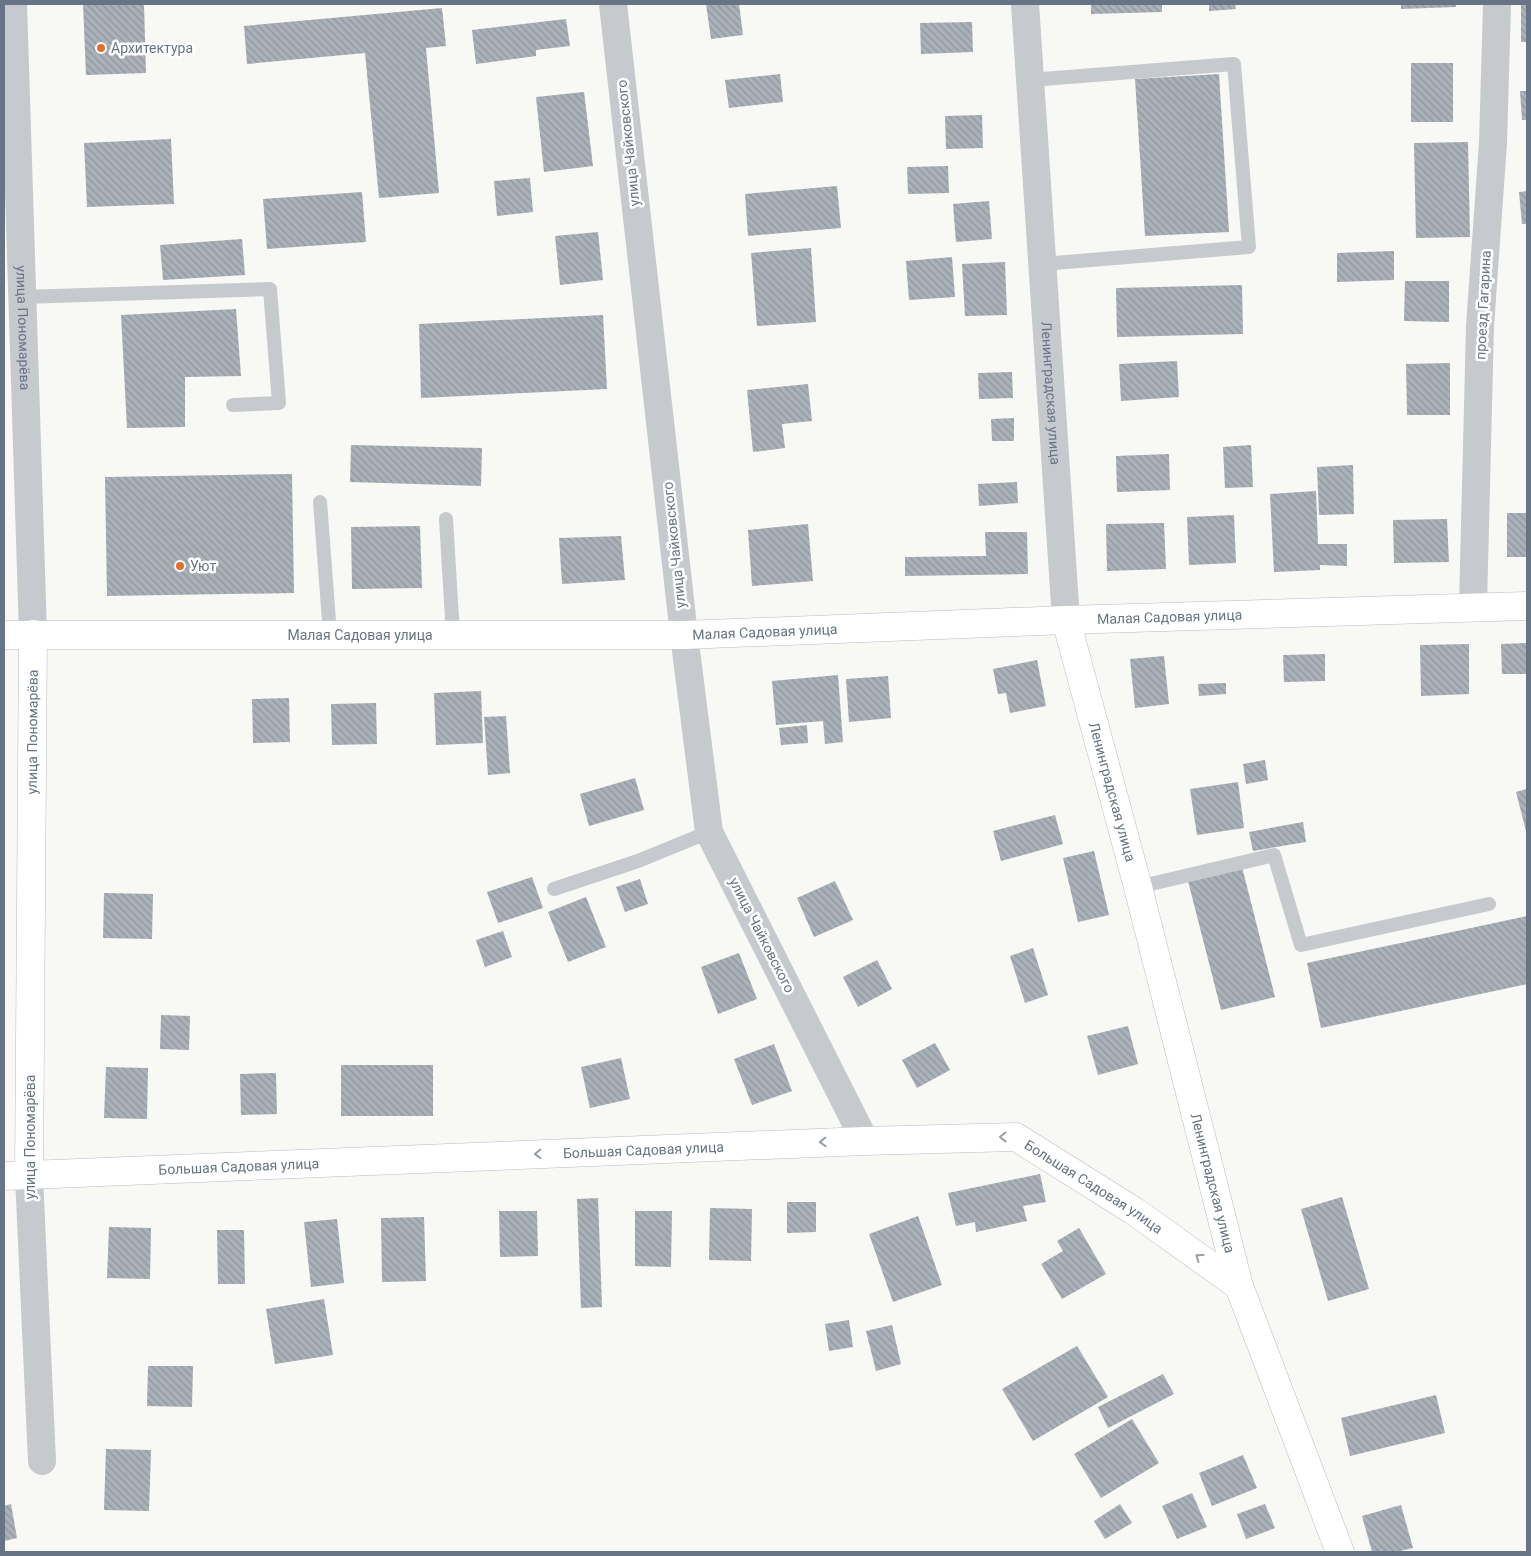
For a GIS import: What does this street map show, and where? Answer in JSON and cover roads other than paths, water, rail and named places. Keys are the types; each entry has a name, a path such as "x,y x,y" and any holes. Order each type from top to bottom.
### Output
{"main road":[{"name":"Малая Садовая улица","path":"4,635 684,635 1066,620 1473,606 1527,606"},
{"name":"Ленинградская улица","path":"1066,620 1138,887 1239,1286 1340,1552"},
{"name":"улица Пономарёва","path":"16,1176 33,634"},
{"name":"Большая Садовая улица","path":"16,1176 865,1140 1016,1137 1134,1211 1239,1286"}],"street":[{"name":"улица Пономарёва","path":"12,4 12,225 22,297 33,634"},
{"name":"улица Чайковского","path":"613,4 684,635 709,832 865,1140"},
{"name":"Ленинградская улица","path":"1025,4 1066,620"},
{"name":"проезд Гагарина","path":"1473,606 1480,326 1493,143 1496,4"},
{"name":"улица Пономарёва","path":"16,1176 42,1461"}],"lane":[{"path":"1030,80 1234,64 1249,247 1042,264"},
{"path":"22,297 270,289 279,404 233,405"},
{"path":"320,502 330,634"},
{"path":"446,519 452,635"},
{"path":"554,889 638,861 709,832"},
{"path":"1138,887 1274,855 1301,945 1489,904"}],"place":[{"name":"Архитектура","path":"101,48"},
{"name":"Уют","path":"180,566"}]}
